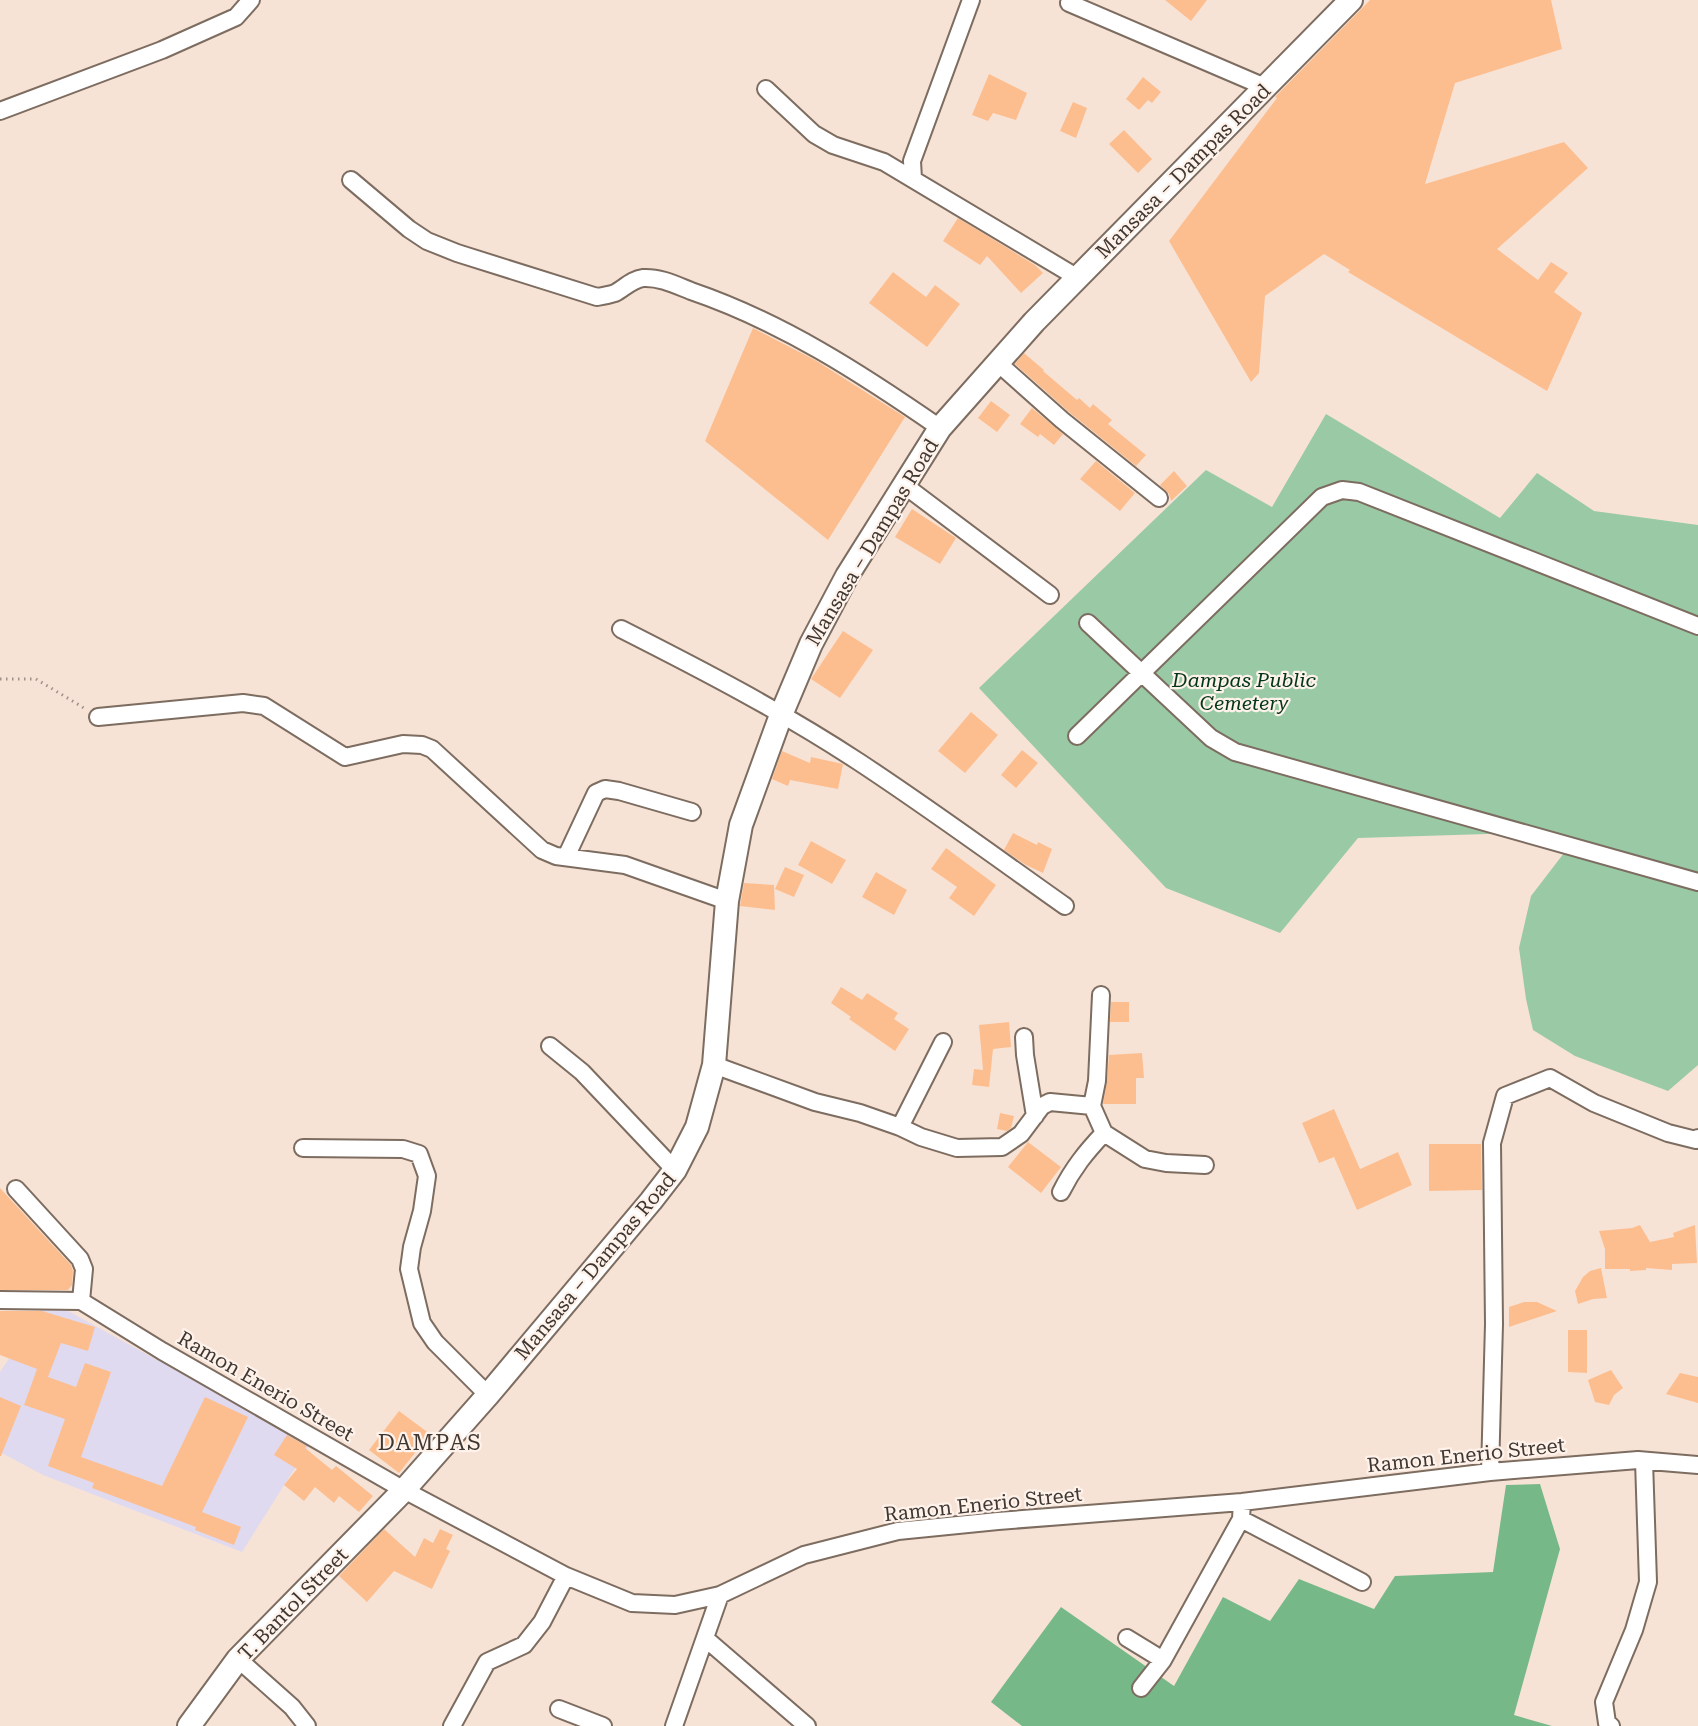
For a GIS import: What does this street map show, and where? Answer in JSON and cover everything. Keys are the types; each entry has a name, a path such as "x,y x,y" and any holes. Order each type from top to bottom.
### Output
{"main road":[{"name":"Mansasa – Dampas Road","path":"404,1490 488,1395 675,1170 697,1126 714,1065 727,901 741,825 781,715 811,644 847,576 940,428 1034,322 1351,0"},
{"name":"T. Bantol Street","path":"189,1726 238,1659 404,1490"}],"street":[{"path":"0,111 173,45 236,17 251,0"},
{"path":"913,179 912,161 971,0"},
{"path":"1069,3 1265,87"},
{"path":"766,89 814,134 833,145 884,162 1078,278"},
{"path":"351,180 409,229 427,241 457,253 597,297 613,293 639,278 656,279 761,318 872,381 940,428"},
{"path":"998,363 1062,420 1160,498"},
{"path":"904,485 1050,595"},
{"path":"1077,736 1323,497 1342,490 1359,492 1698,626"},
{"path":"1088,623 1211,738 1235,752 1698,882"},
{"path":"621,629 688,663 859,762 1065,906"},
{"path":"98,717 243,703 264,706 345,757 402,744 422,745 432,749 542,850 556,856 625,865 727,901"},
{"path":"566,857 596,793 605,789 692,812"},
{"path":"1101,995 1097,1081 1092,1106 1104,1133 1145,1159 1166,1163 1205,1165"},
{"path":"1024,1037 1035,1116"},
{"path":"900,1127 943,1042"},
{"path":"550,1046 582,1072 675,1170"},
{"path":"714,1065 815,1102 860,1113 921,1137 957,1148 1002,1147 1021,1134 1042,1106 1050,1102 1092,1106"},
{"path":"1490,1472 1494,1324 1492,1143 1505,1096 1550,1078 1594,1103 1668,1133 1697,1140"},
{"path":"1061,1192 1071,1172 1104,1133"},
{"path":"303,1148 403,1149 419,1154 428,1176 409,1269 422,1323 435,1342 488,1395"},
{"path":"0,1300 81,1301 84,1269 80,1258 16,1189"},
{"name":"Ramon Enerio Street","path":"81,1301 162,1351 404,1490 566,1576 632,1603 675,1605 720,1595 804,1556 898,1531 1242,1502 1490,1472 1644,1461 1698,1465"},
{"path":"1611,1726 1607,1723 1604,1702 1634,1630 1648,1582 1644,1461"},
{"path":"1141,1688 1163,1660 1241,1519 1242,1502"},
{"path":"1241,1519 1362,1582"},
{"path":"452,1726 488,1662 524,1645 542,1622 566,1576"},
{"path":"674,1726 720,1595"},
{"path":"1127,1638 1163,1660"},
{"path":"706,1639 807,1726"},
{"path":"238,1659 292,1707 307,1726"},
{"path":"559,1709 603,1726"}],"path":[{"path":"0,679 36,679 98,717"}],"shaded area":[{"path":"41,1310 68,1311 310,1444 242,1552 43,1475 0,1452 0,1372"}],"green space":[{"name":"Dampas Public Cemetery","path":"1326,414 1500,518 1537,473 1594,511 1698,525 1698,1065 1668,1091 1575,1056 1533,1030 1519,948 1531,896 1564,853 1519,833 1358,838 1280,933 1166,888 979,688 1206,470 1272,507"},
{"path":"1540,1484 1560,1549 1514,1715 1552,1726 1022,1726 991,1702 1061,1607 1174,1686 1223,1597 1270,1621 1299,1579 1374,1609 1395,1576 1493,1572 1506,1485"}],"building":[{"path":"1165,0 1207,0 1191,21"},
{"path":"1370,0 1551,0 1562,49 1455,83 1425,184 1564,142 1588,168 1497,249 1538,280 1551,262 1568,273 1554,292 1582,313 1547,391 1348,272 1350,270 1324,254 1265,296 1259,373 1251,382 1169,241 1277,98 1275,97"},
{"path":"989,74 1027,93 1016,120 993,113 988,121 972,115"},
{"path":"1143,77 1161,92 1152,103 1148,100 1139,110 1126,99"},
{"path":"1073,102 1087,108 1076,138 1060,131"},
{"path":"1124,130 1152,159 1138,173 1109,144"},
{"path":"958,218 1035,265 1043,273 1021,293 987,256 980,265 943,241"},
{"path":"893,272 926,297 935,285 960,304 927,347 869,303"},
{"path":"753,328 815,360 905,417 828,540 705,441"},
{"path":"1024,353 1077,400 1079,398 1090,408 1093,404 1112,420 1108,424 1146,455 1136,466 1069,412 1015,364"},
{"path":"991,401 1010,415 997,432 978,418"},
{"path":"1032,408 1063,434 1054,445 1040,434 1038,437 1020,424"},
{"path":"1096,461 1135,493 1120,511 1080,479"},
{"path":"1174,471 1187,486 1171,501 1169,494 1160,485"},
{"path":"912,509 956,538 940,564 895,537"},
{"path":"843,631 873,650 840,698 811,679"},
{"path":"971,712 998,735 965,773 938,751"},
{"path":"1022,750 1038,763 1016,788 1001,775"},
{"path":"782,751 810,763 811,757 843,764 838,789 790,780 788,786 772,779"},
{"path":"1013,833 1037,845 1038,842 1052,849 1043,873 1004,850"},
{"path":"811,841 846,860 832,884 798,865"},
{"path":"946,848 996,885 974,916 949,898 957,887 931,869"},
{"path":"785,867 804,875 794,897 775,889"},
{"path":"876,872 907,890 894,915 862,897"},
{"path":"744,883 774,885 775,910 740,906"},
{"path":"841,987 862,1000 867,993 898,1013 894,1019 909,1029 895,1051 849,1019 851,1017 831,1003"},
{"path":"1111,1002 1129,1002 1129,1022 1110,1022"},
{"path":"1009,1022 1011,1047 993,1049 989,1087 972,1085 974,1069 983,1070 979,1025"},
{"path":"1142,1053 1144,1078 1136,1078 1136,1104 1103,1104 1109,1055"},
{"path":"1334,1109 1360,1169 1398,1152 1412,1185 1357,1210 1334,1157 1319,1163 1302,1123"},
{"path":"1000,1113 1014,1116 1011,1128 1007,1131 997,1129"},
{"path":"1028,1142 1061,1167 1041,1193 1008,1167"},
{"path":"1429,1144 1481,1144 1482,1190 1429,1191"},
{"path":"0,1188 71,1265 72,1285 68,1290 0,1290"},
{"path":"1640,1225 1650,1242 1674,1237 1673,1233 1695,1225 1697,1263 1672,1264 1672,1270 1605,1269 1605,1249 1599,1231 1632,1228"},
{"path":"1601,1268 1607,1298 1593,1299 1578,1304 1575,1291 1583,1277 1590,1271"},
{"path":"1524,1302 1537,1302 1557,1311 1509,1327 1509,1307"},
{"path":"0,1311 42,1311 95,1327 88,1351 61,1343 48,1377 76,1387 85,1363 111,1372 81,1457 162,1486 205,1397 248,1417 202,1512 241,1527 234,1545 195,1530 196,1527 92,1488 94,1483 48,1466 65,1419 24,1405 37,1369 0,1355"},
{"path":"1568,1330 1587,1330 1587,1373 1568,1372"},
{"path":"1611,1370 1623,1388 1614,1395 1609,1405 1595,1402 1588,1380"},
{"path":"1680,1373 1698,1377 1698,1403 1666,1394"},
{"path":"0,1397 21,1406 1,1456 0,1456"},
{"path":"399,1411 430,1434 399,1473 369,1450"},
{"path":"287,1435 307,1446 305,1448 332,1470 336,1466 373,1496 359,1512 339,1496 334,1503 315,1487 304,1501 284,1485 297,1469 274,1455"},
{"path":"384,1529 415,1557 424,1538 433,1543 440,1529 453,1535 446,1549 450,1551 432,1589 394,1571 367,1602 339,1576"}],"district":[{"name":"DAMPAS","path":"430,1442"}]}
